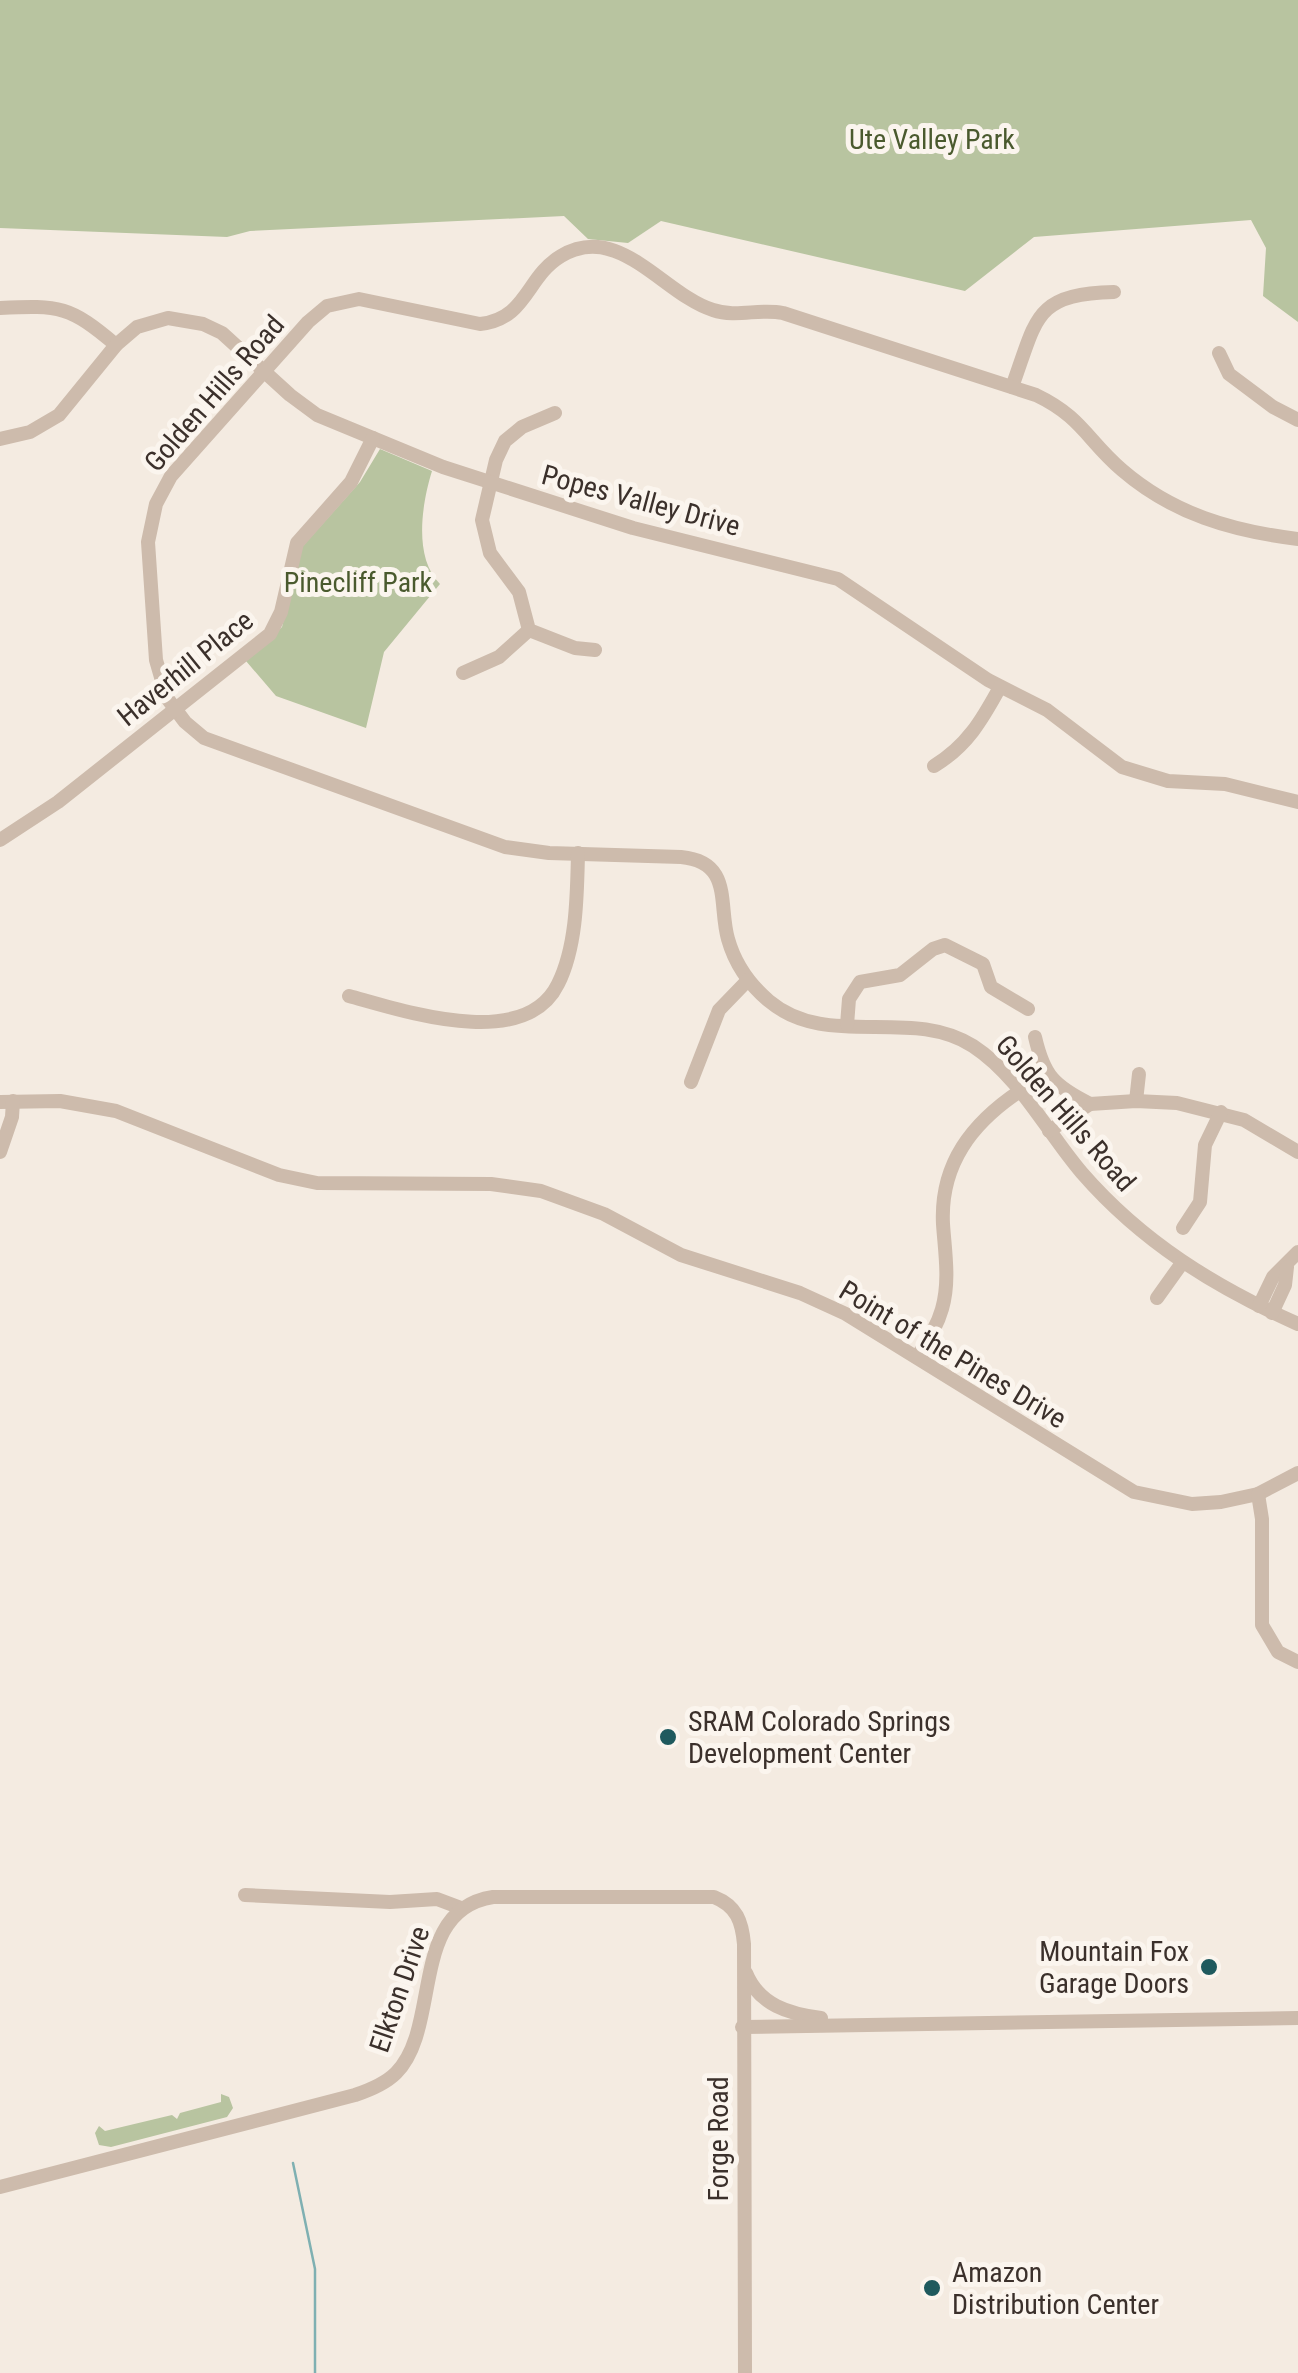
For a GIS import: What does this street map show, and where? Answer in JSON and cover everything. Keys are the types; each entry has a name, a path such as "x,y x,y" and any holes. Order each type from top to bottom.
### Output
{"street":[{"name":"Golden Hills Road","path":"1298,539 1244,532 1188,513 1124,472 1068,412 1036,394 783,313 760,310 730,314 708,309 624,254 582,248 560,257 543,272 517,308 491,322 480,324 358,299 336,302 318,312 171,476 152,518 148,553 156,660 162,686 175,710 194,730 219,745 518,850 689,858 707,866 722,889 728,938 748,980 769,1001 812,1022 924,1028 957,1037 994,1062 1117,1210 1182,1263 1298,1324"},
{"path":"1012,387 1034,327 1045,310 1074,294 1114,292"},
{"path":"0,308 64,309 83,318 116,345"},
{"name":"Popes Valley Drive","path":"0,439 30,432 50,422 116,345 147,322 168,318 190,320 222,333 317,415 373,438 489,483 633,528 826,574 858,591 1000,687 1047,710 1111,760 1133,772 1168,782 1242,787 1298,802"},
{"path":"1219,353 1229,374 1273,407 1298,420"},
{"path":"528,630 515,584 490,553 482,520 489,483 505,441 522,426 554,413"},
{"name":"Haverhill Place","path":"0,840 58,802 274,627 297,543 351,482 373,438"},
{"path":"528,630 575,648 595,650"},
{"path":"462,673 499,657 528,630"},
{"path":"934,766 952,755 974,732 1000,687"},
{"path":"349,996 436,1018 510,1020 528,1014 552,995 562,974 574,915 578,853"},
{"path":"847,1025 848,999 860,982 900,975 944,945 982,964 991,987 1028,1009"},
{"path":"691,1082 719,1010 748,980"},
{"path":"1034,1037 1048,1076 1065,1091 1090,1104"},
{"path":"1136,1101 1139,1074"},
{"path":"918,1357 937,1326 945,1298 944,1202 955,1156 985,1117 1020,1091"},
{"name":"Point of the Pines Drive","path":"6,1102 60,1101 116,1111 279,1175 317,1183 491,1184 540,1191 604,1214 681,1254 815,1299 918,1357 1134,1492 1192,1504 1220,1502 1258,1494 1298,1473"},
{"path":"0,1152 12,1117 6,1102"},
{"path":"1049,1132 1090,1104 1178,1103 1221,1112 1266,1130 1298,1152"},
{"path":"1183,1228 1200,1202 1205,1145 1221,1112"},
{"path":"1265,1309 1284,1284 1287,1267 1298,1252"},
{"path":"1157,1298 1182,1263"},
{"path":"1258,1494 1262,1519 1262,1624 1278,1652 1298,1662"},
{"path":"246,1894 390,1902 437,1899 460,1908"},
{"name":"Elkton Drive","path":"0,2187 378,2086 397,2072 410,2054 441,1937 460,1908 493,1897 684,1896 714,1897 732,1908"},
{"name":"Forge Road","path":"732,1908 742,1927 744,2373"},
{"path":"743,1967 754,1990 770,2004 807,2016 877,2023"},
{"path":"742,2028 1298,2018"}],"green space":[{"name":"Ute Valley Park","path":"0,0 1298,0 1298,322 1263,296 1266,248 1251,220 1034,237 965,291 661,221 628,243 588,239 564,216 250,231 227,237 0,228"},
{"name":"Pinecliff Park","path":"380,449 432,471 423,514 423,545 431,573 440,584 384,652 366,728 276,696 246,661 282,627 301,548 360,482"},
{"path":"221,2094 229,2097 233,2108 227,2117 111,2147 99,2145 95,2133 99,2126 105,2131 172,2115 177,2119 180,2113 221,2102"}],"waterway":[{"path":"293,2163 315,2269 315,2373"}],"place":[{"name":"SRAM Colorado Springs Development Center","path":"668,1737"},
{"name":"Mountain Fox Garage Doors","path":"1209,1967"},
{"name":"Amazon Distribution Center","path":"932,2288"}]}
